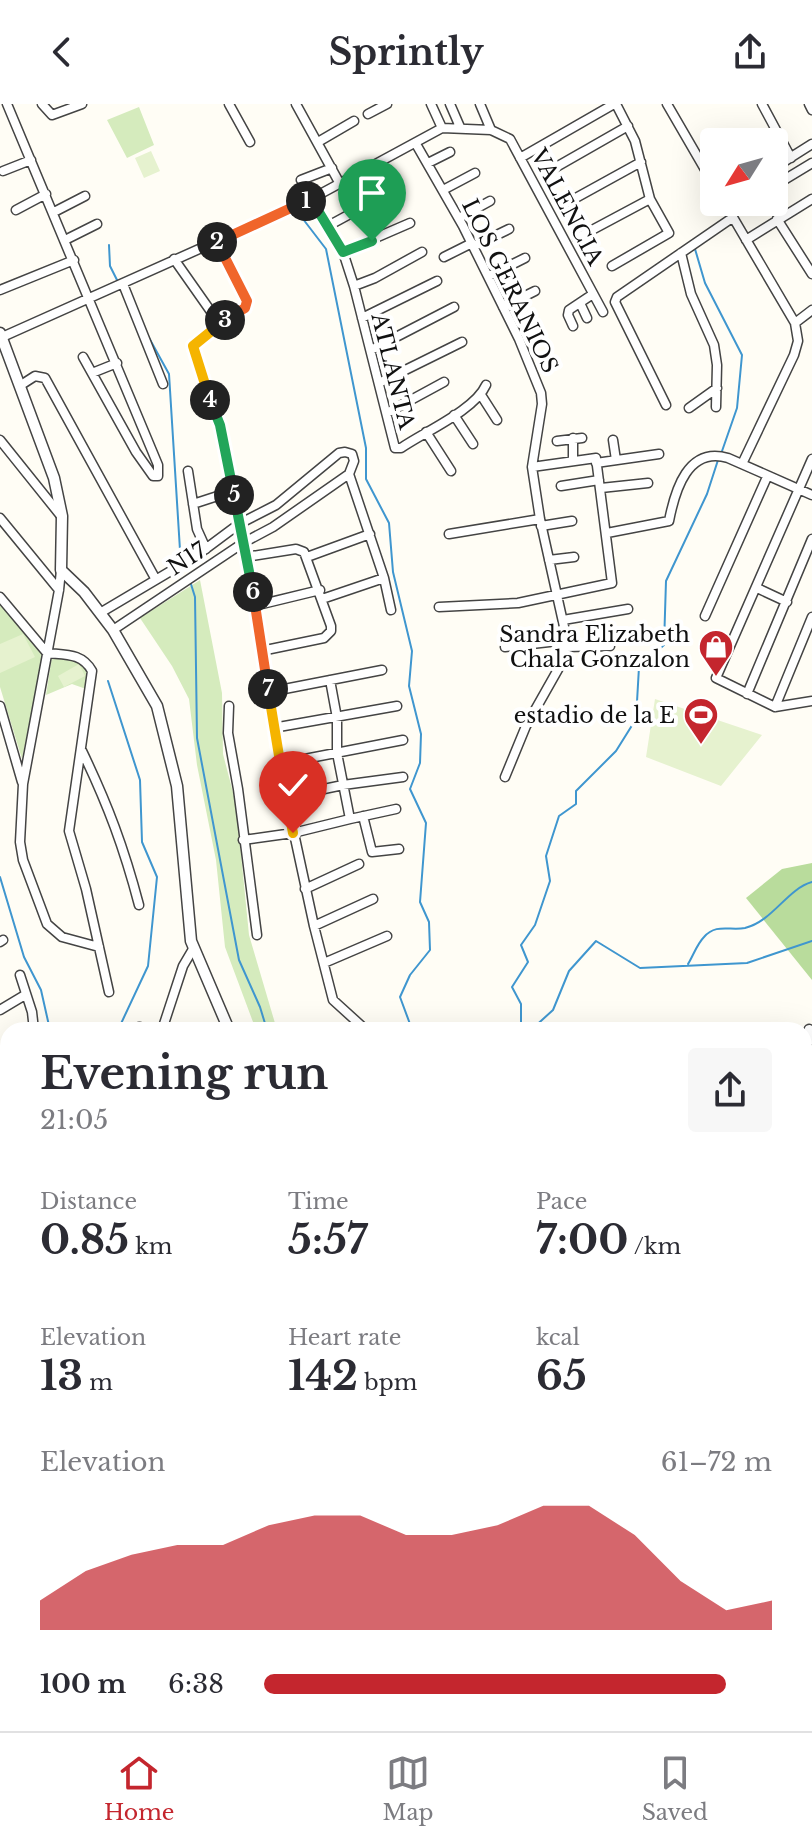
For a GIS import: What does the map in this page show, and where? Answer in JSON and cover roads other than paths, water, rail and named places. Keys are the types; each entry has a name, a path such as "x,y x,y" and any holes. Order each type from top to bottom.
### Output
{"street":[{"path":"7,104 117,363 158,465 158,476 153,476 136,452 83,357"},
{"path":"42,104 52,115 82,104"},
{"path":"229,104 250,142"},
{"path":"296,104 340,184"},
{"path":"368,114 387,104"},
{"path":"431,104 442,128"},
{"path":"450,104 460,127"},
{"path":"99,947 54,932 39,908 20,842 23,784 59,590 62,516 54,478 0,336 90,299 311,199 442,128 491,130 480,104"},
{"path":"520,158 615,104 628,126 650,199 669,233 612,266"},
{"path":"667,104 700,156"},
{"path":"762,104 775,128"},
{"path":"809,104 812,110"},
{"path":"318,142 354,121"},
{"path":"544,174 628,126"},
{"name":"VALENCIA","path":"491,130 510,139 603,312"},
{"name":"LOS GERANIOS","path":"416,144 489,276 519,339 542,399 532,467 567,644"},
{"path":"788,160 812,144"},
{"path":"428,163 450,152"},
{"path":"788,152 791,158"},
{"path":"3,171 31,160"},
{"path":"563,205 641,162"},
{"path":"788,178 812,163"},
{"path":"301,180 332,168"},
{"path":"443,190 475,173"},
{"path":"16,210 46,194"},
{"path":"54,212 85,196"},
{"name":"ATLANTA","path":"311,199 343,252 396,449 454,415 481,395 486,385"},
{"path":"577,238 650,199"},
{"path":"746,240 812,199"},
{"path":"459,218 490,201"},
{"path":"328,226 350,214"},
{"path":"666,405 615,302 617,297 731,216 795,323 798,341 742,464"},
{"path":"777,219 812,274"},
{"path":"343,252 410,223"},
{"path":"65,240 97,224"},
{"path":"444,257 509,229"},
{"path":"216,242 247,301 245,308 195,342 193,351 220,425 246,557 279,764 314,926 333,1000 357,1022"},
{"path":"354,286 422,252"},
{"path":"681,253 691,294 714,345 716,407"},
{"path":"489,276 525,258"},
{"path":"174,259 219,323"},
{"path":"0,290 74,260"},
{"path":"362,318 437,281"},
{"path":"123,284 163,384"},
{"path":"503,307 535,291"},
{"path":"573,326 568,312 593,294"},
{"path":"580,303 587,318"},
{"path":"371,350 454,307"},
{"path":"795,323 812,310"},
{"path":"379,383 462,342"},
{"path":"92,373 117,363"},
{"path":"21,385 40,375 47,381 155,578"},
{"path":"387,413 444,382"},
{"path":"689,408 717,388"},
{"path":"481,395 497,420"},
{"path":"454,415 473,444"},
{"path":"426,432 451,471"},
{"path":"557,441 577,438 573,461"},
{"path":"0,440 62,516"},
{"path":"613,440 616,460"},
{"path":"100,613 290,495 339,453 351,453 354,461 349,474 384,578 391,610"},
{"path":"532,467 659,454"},
{"path":"607,533 669,521 674,494 683,475 699,459 715,455 812,495"},
{"path":"812,459 716,678 775,707 812,701"},
{"path":"439,607 518,603 612,583 596,461"},
{"path":"188,471 197,529 206,549"},
{"name":"N17","path":"113,630 349,474"},
{"path":"705,616 767,477"},
{"path":"561,486 648,483"},
{"path":"193,504 233,491"},
{"path":"0,518 59,590"},
{"path":"449,534 572,521"},
{"path":"307,557 370,534"},
{"path":"747,694 812,539"},
{"path":"246,557 296,549 307,557 331,626 328,636 261,651"},
{"path":"549,560 574,557"},
{"path":"61,570 74,580 113,630 157,706 177,786 193,949 225,1022"},
{"path":"254,606 384,578"},
{"path":"757,588 787,602"},
{"path":"0,597 47,653 78,656 92,671 69,831 109,992"},
{"path":"563,620 628,609"},
{"path":"775,707 812,617"},
{"path":"505,777 526,726 565,657 567,644"},
{"path":"505,647 567,644 610,646"},
{"path":"269,692 382,670"},
{"path":"330,680 337,718 337,753 350,818"},
{"path":"0,706 23,784"},
{"path":"229,706 228,733 257,935"},
{"path":"273,728 397,706"},
{"path":"279,764 403,740"},
{"path":"82,750 110,809 139,905"},
{"path":"286,797 403,777"},
{"path":"243,840 293,833 396,809"},
{"path":"363,816 372,852 399,849"},
{"path":"305,889 359,864"},
{"path":"314,926 373,899"},
{"path":"324,963 387,936"},
{"path":"165,1022 183,966 193,949"},
{"path":"20,975 33,1022"},
{"path":"0,1010 25,995"}],"waterway":[{"path":"303,219 326,249 366,448 366,479 389,523 393,572 412,651 409,686 421,734 420,763 410,789 426,823 420,902 429,922 430,950 410,975 400,997 409,1022"},
{"path":"109,245 110,266 118,282"},
{"path":"695,249 705,283 742,355 737,408 721,454"},
{"path":"148,336 169,374 180,550 184,560"},
{"path":"521,1022 521,1004 512,987 528,962 521,945 535,925 550,881 546,856 559,816 576,804 576,791 616,751 636,719 639,667 664,645 666,581 707,494 718,460"},
{"path":"190,581 195,597 197,738 239,960 265,1022"},
{"path":"108,681 140,780 142,842 157,877 148,966 122,1022"},
{"path":"0,877 24,957 41,990 48,1022"},
{"path":"688,964 699,943 713,930 745,928 755,924 795,891 812,882"},
{"path":"540,1022 553,1010 569,971 596,941 640,968 747,963 812,941"}],"place":[{"name":"Sandra Elizabeth Chala Gonzalon","path":"716,678"},
{"name":"estadio de la E","path":"701,746"}]}
